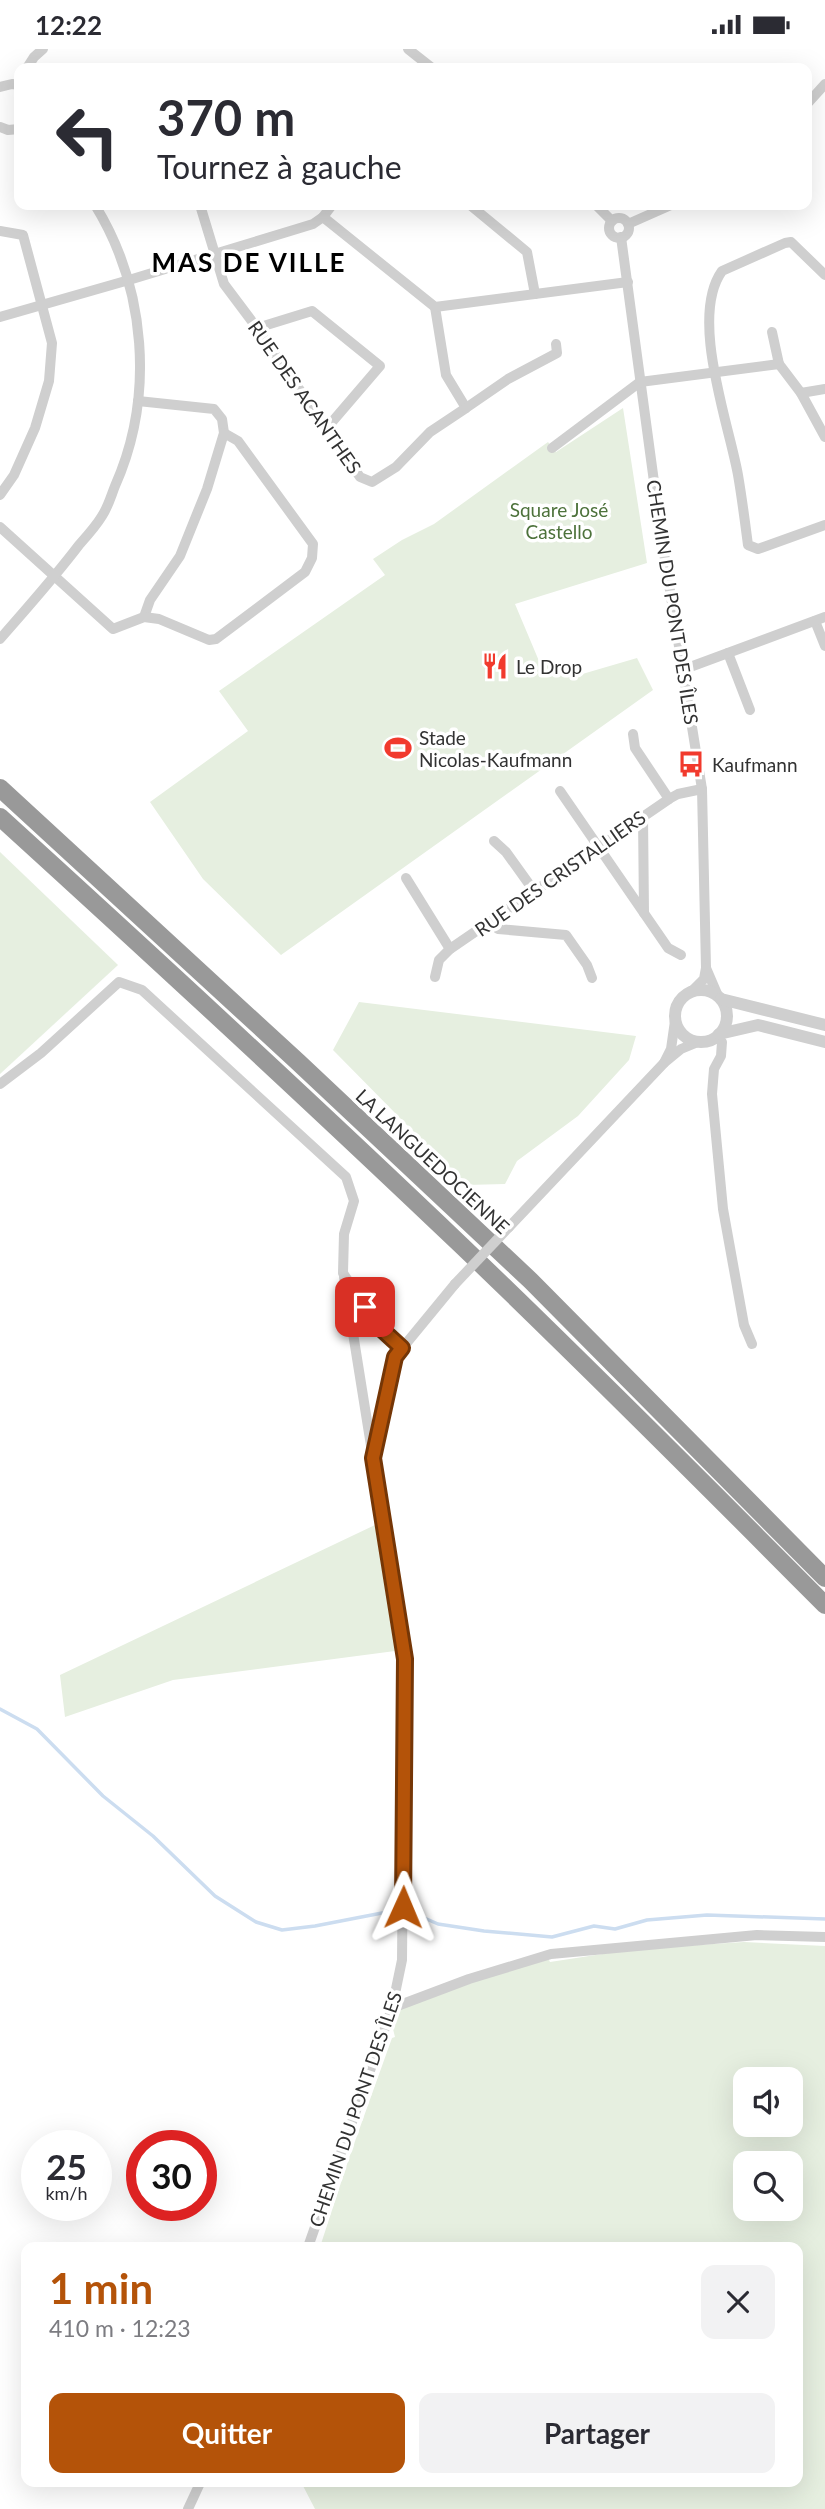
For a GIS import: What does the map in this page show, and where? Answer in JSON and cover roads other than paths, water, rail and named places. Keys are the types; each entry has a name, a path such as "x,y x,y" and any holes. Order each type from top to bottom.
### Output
{"highway":[{"name":"LA LANGUEDOCIENNE","path":"0,787 299,1062 531,1281 825,1579"},
{"path":"0,817 453,1238 645,1424 825,1605"}],"street":[{"path":"30,63 43,49"},
{"path":"408,49 426,63"},
{"path":"812,98 825,84"},
{"path":"0,639 56,576 103,515 127,459 138,401 138,325 129,281 110,232 98,210"},
{"name":"RUE DES ACANTHES","path":"202,210 224,283 360,477 372,482 396,467 430,432 466,408"},
{"path":"0,317 129,281 313,224 328,210"},
{"path":"476,210 527,252 534,294"},
{"name":"CHEMIN DU PONT DES ÎLES","path":"601,210 612,221 610,231 615,237 621,237 628,282 682,670 702,789 706,968 719,998"},
{"path":"628,224 660,210"},
{"path":"323,217 435,307 446,375 466,408 508,379 549,359 557,353 556,344"},
{"path":"612,221 622,218 628,224 628,231 621,237"},
{"path":"0,231 23,235 52,343 49,381 35,428 14,475 0,495"},
{"path":"825,275 791,243 785,243 722,271 717,278 709,315 714,372 738,473 748,545 758,549 825,524"},
{"path":"435,307 628,282"},
{"path":"257,328 312,311 380,366 326,429"},
{"path":"772,332 779,364 801,393 825,437"},
{"path":"552,448 640,382 779,364"},
{"path":"801,393 825,390"},
{"path":"138,401 214,409 222,419 224,433 207,489 180,556 150,600 144,617"},
{"path":"0,527 113,629 144,617 159,619 209,641 216,639 305,572 312,558 313,544 238,441 224,433"},
{"path":"682,670 820,619 825,646"},
{"path":"727,653 750,710"},
{"path":"633,734 635,748 669,799"},
{"name":"RUE DES CRISTALLIERS","path":"435,977 439,960 450,949 678,793 702,789"},
{"path":"560,791 668,948 681,955"},
{"path":"643,816 644,914"},
{"path":"494,841 506,852 534,891"},
{"path":"405,878 450,949"},
{"path":"490,922 498,929 566,935 587,965 592,978"},
{"path":"691,992 704,979 706,968"},
{"path":"0,1084 41,1053 119,982 142,990 346,1177 355,1201 344,1234 343,1273 373,1458"},
{"path":"698,1042 681,1034 674,1015 684,995 705,990 719,998 825,1025"},
{"path":"717,1036 724,1028 727,1017 726,1007 719,998"},
{"path":"664,1063 671,1049 676,1021"},
{"path":"664,1063 681,1049 698,1042 758,1025 825,1042"},
{"path":"717,1036 723,1049 714,1069 712,1094 723,1209 744,1325 752,1344"},
{"name":"CHEMIN DU PONT DES ÎLES","path":"310,2242 392,2008 402,1960 405,1659 373,1458 395,1357 455,1284 664,1063"},
{"path":"343,1273 376,1324 402,1348"},
{"path":"392,2008 469,1979 551,1954 757,1935 825,1937"},
{"path":"188,2509 198,2487"}],"waterway":[{"path":"0,1709 37,1729 103,1796 153,1836 215,1896 256,1922 282,1930 382,1913 413,1913 438,1924 552,1937 594,1926 615,1929 647,1920 707,1915 825,1919"}],"place":[{"name":"Le Drop","path":"495,666"},
{"name":"Stade Nicolas-Kaufmann","path":"398,748"},
{"name":"Kaufmann","path":"691,764"}],"district":[{"name":"MAS DE VILLE","path":"249,262"}],"park label":[{"name":"Square José Castello","path":"559,520"}]}
